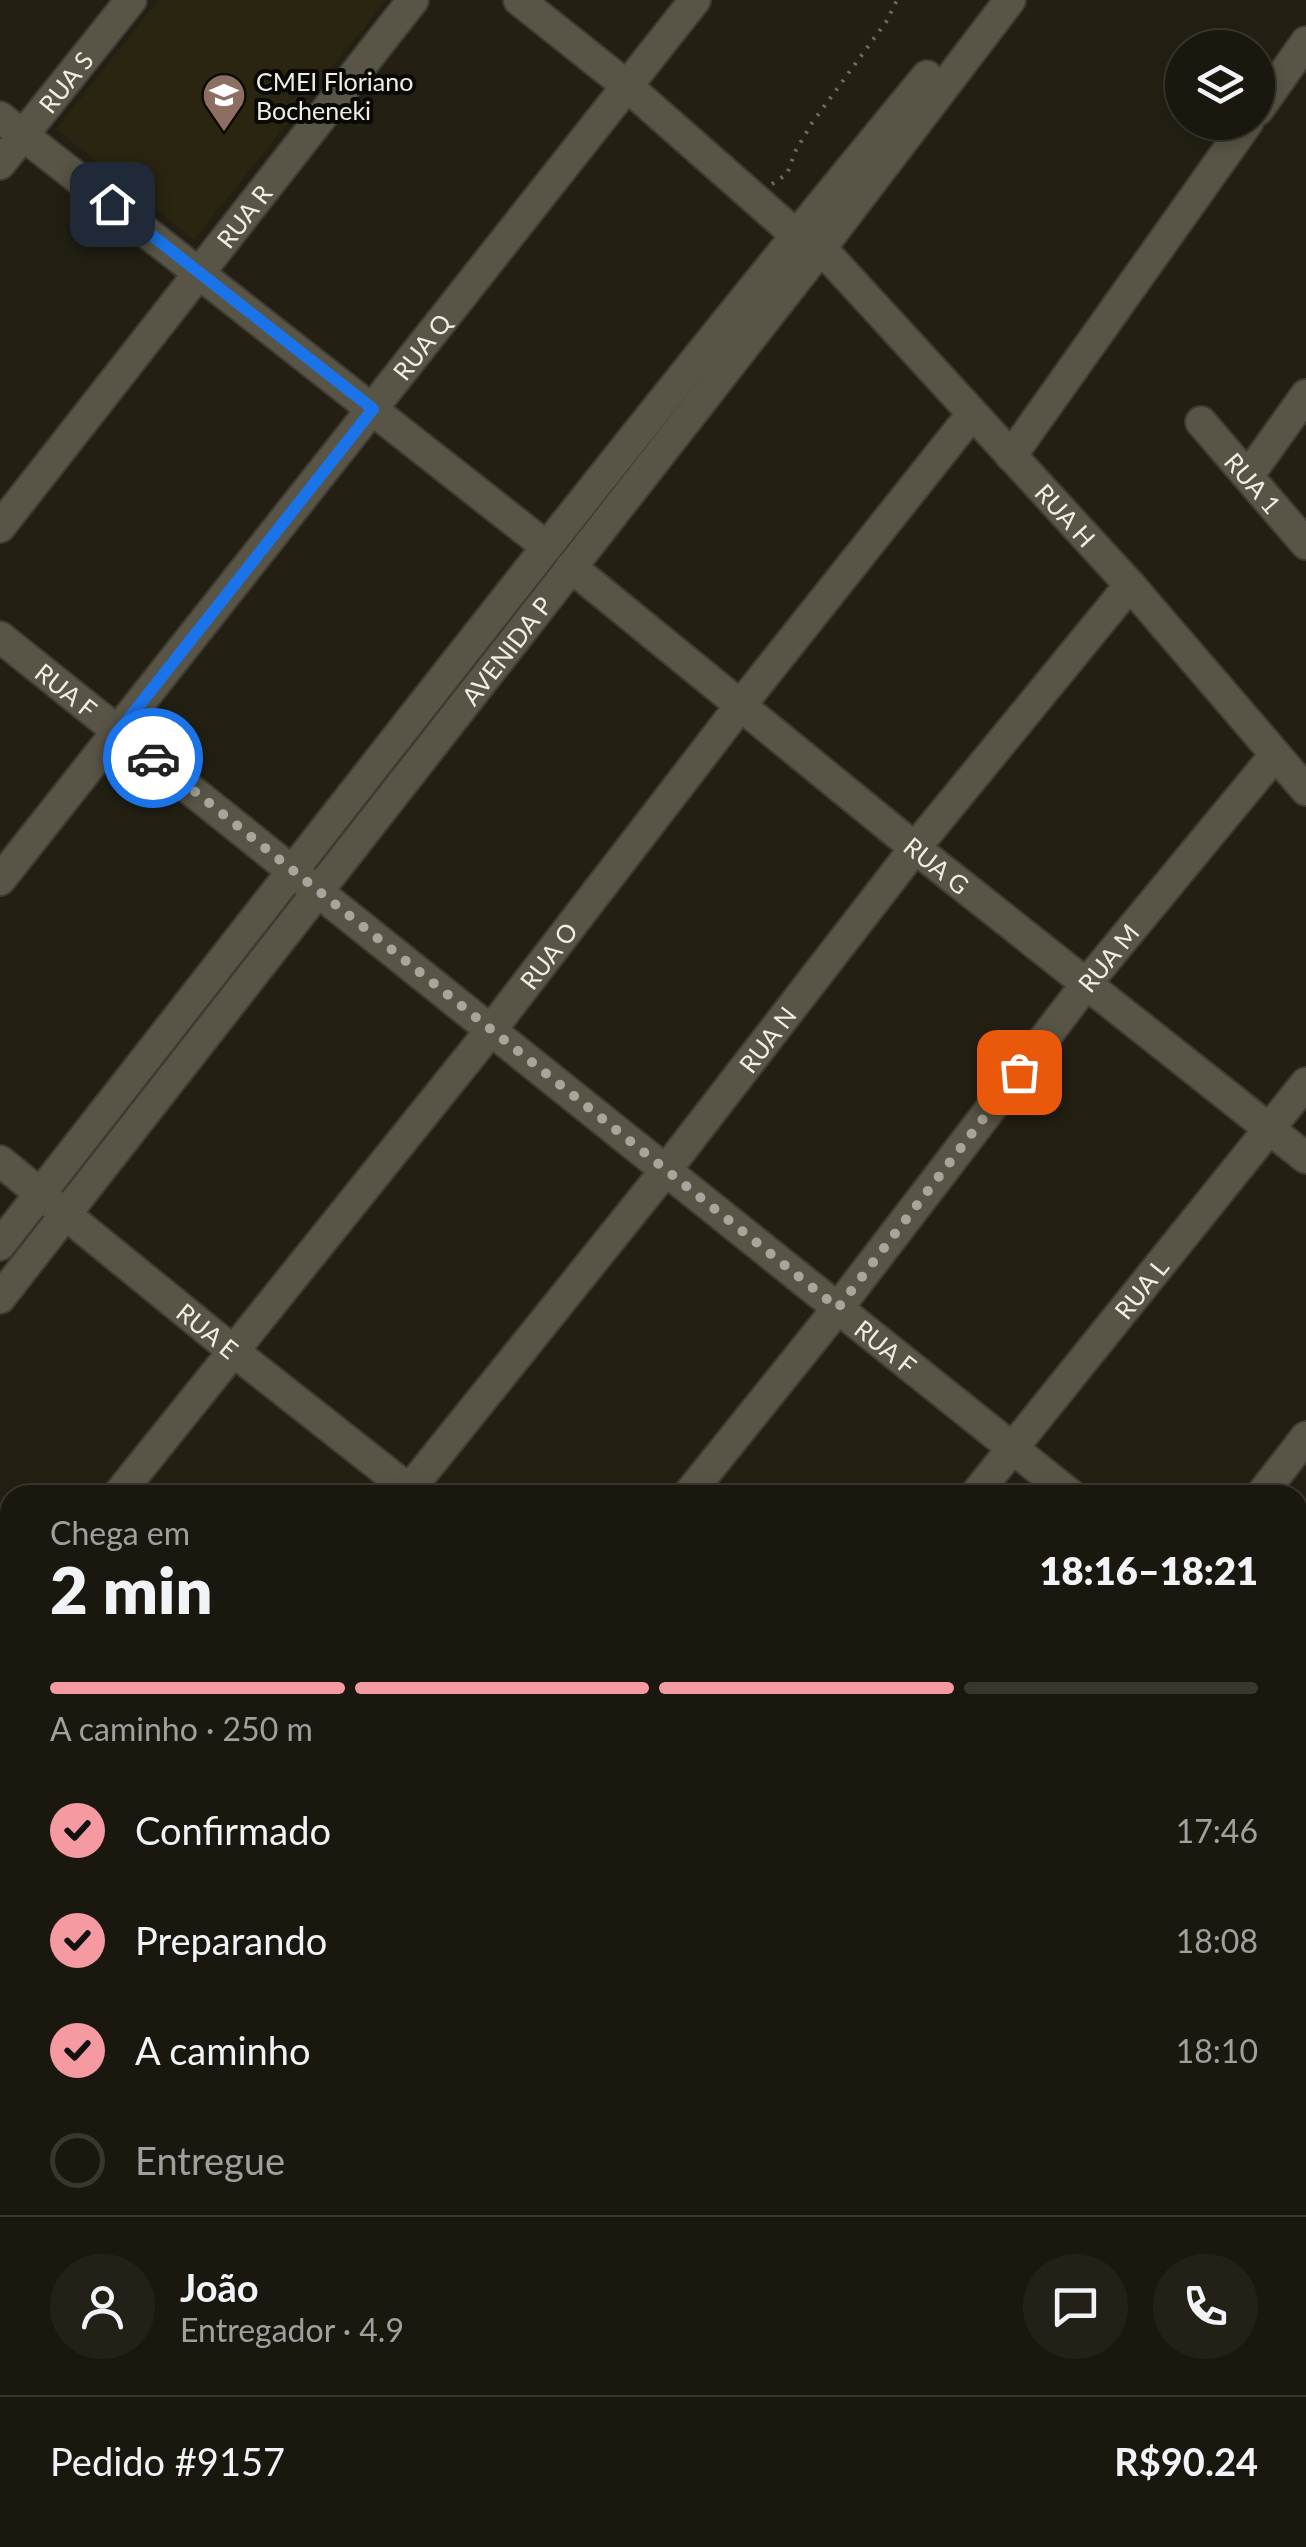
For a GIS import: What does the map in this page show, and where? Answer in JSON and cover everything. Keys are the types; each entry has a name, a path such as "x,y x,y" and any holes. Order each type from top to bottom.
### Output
{"street":[{"name":"RUA S","path":"0,164 11,127 132,0"},
{"name":"RUA R","path":"0,527 413,0"},
{"name":"RUA H","path":"519,0 627,86 751,197 808,242 1130,585 1306,790"},
{"name":"RUA Q","path":"0,880 695,0"},
{"name":"AVENIDA P","path":"0,1245 571,568 808,242 991,0"},
{"name":"AVENIDA P","path":"0,1298 67,1215 546,547 1010,0"},
{"path":"1275,86 1306,42"},
{"path":"11,127 546,547"},
{"path":"1010,456 1235,140"},
{"path":"1248,476 1306,394"},
{"name":"RUA O","path":"126,1485 491,1030 740,706 972,414"},
{"name":"RUA 1","path":"1201,422 1306,544"},
{"name":"RUA G","path":"571,568 915,848 1306,1158"},
{"name":"RUA N","path":"416,1485 915,848 1130,585"},
{"name":"RUA F","path":"0,637 1059,1485"},
{"name":"RUA M","path":"696,1485 838,1308 1087,983 1276,754"},
{"name":"RUA L","path":"983,1485 1306,1083"},
{"name":"RUA E","path":"0,1161 400,1485"},
{"path":"1270,1485 1306,1437"}],"path":[{"path":"751,197 787,174 812,123 886,22 897,0"}],"shaded area":[{"name":"CMEI Floriano Bocheneki","path":"159,0 386,0 194,240 56,129"}],"way so far":[{"path":"153,758 838,1308 1019,1072"}],"place":[{"name":"CMEI Floriano Bocheneki","path":"224,133"}],"route":[{"path":"112,204 373,409 119,731 153,758"}]}
